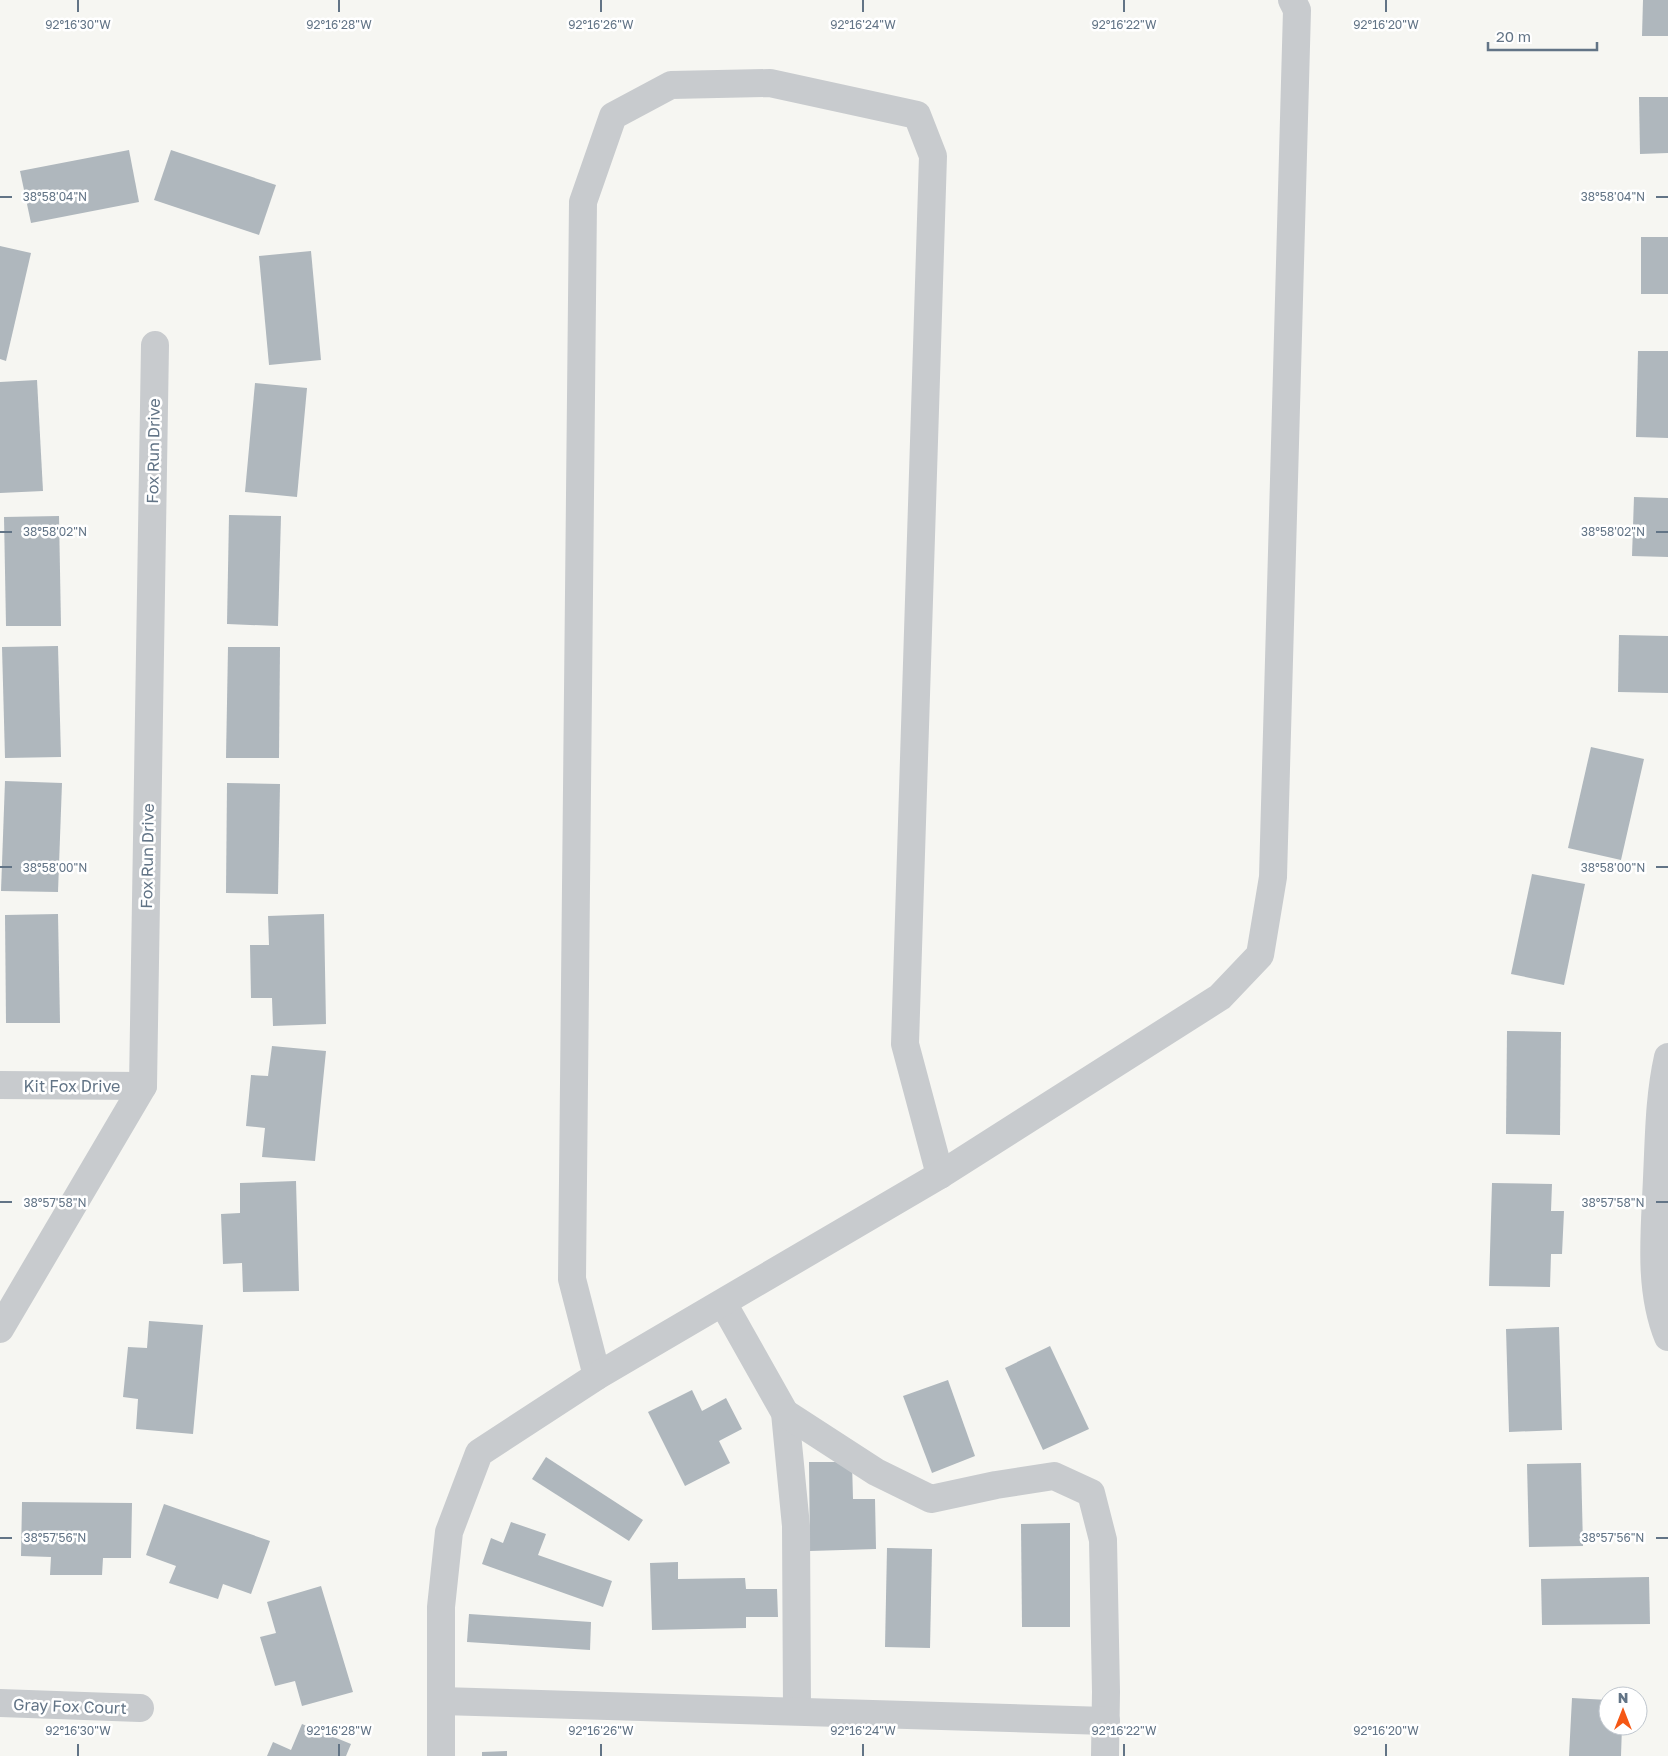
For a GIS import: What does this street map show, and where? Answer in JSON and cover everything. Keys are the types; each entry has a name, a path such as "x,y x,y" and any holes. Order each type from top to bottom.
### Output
{"street":[{"path":"441,1756 441,1607 449,1532 479,1453 597,1376 940,1175 1220,997 1260,955 1272,877 1296,10 1292,0"},
{"path":"597,1376 572,1279 582,202 613,116 671,84 770,83 917,115 933,156 905,1044 940,1175"},
{"name":"Fox Run Drive","path":"0,1329 143,1086 155,344"},
{"path":"1668,1057 1661,1088 1654,1248 1659,1314 1668,1337"},
{"name":"Kit Fox Drive","path":"0,1085 143,1086"},
{"path":"723,1303 785,1413 796,1526 797,1710"},
{"path":"785,1413 876,1472 931,1499 996,1485 1054,1476 1091,1493 1102,1540 1106,1692 1105,1756"},
{"path":"441,1701 797,1710 1106,1721"},
{"name":"Gray Fox Court","path":"0,1703 140,1708"}],"building":[{"path":"1643,0 1668,0 1668,36 1642,36"},
{"path":"1639,97 1668,97 1668,153 1640,154"},
{"path":"129,150 139,202 31,223 20,171"},
{"path":"171,150 276,185 259,235 154,200"},
{"path":"1641,237 1668,237 1668,294 1641,294"},
{"path":"0,246 31,253 6,361 0,359"},
{"path":"311,251 321,360 269,365 259,256"},
{"path":"1638,351 1668,351 1668,438 1636,437"},
{"path":"37,380 43,491 0,493 0,382"},
{"path":"255,383 307,388 297,497 245,492"},
{"path":"1634,497 1668,498 1668,557 1632,556"},
{"path":"229,515 281,516 278,626 227,624"},
{"path":"59,516 61,626 6,626 4,517"},
{"path":"1619,635 1668,636 1668,693 1618,692"},
{"path":"58,646 61,757 5,758 2,647"},
{"path":"228,647 280,647 279,758 226,758"},
{"path":"1591,747 1644,759 1621,860 1568,848"},
{"path":"5,781 62,783 58,892 1,891"},
{"path":"227,783 280,784 278,894 226,893"},
{"path":"1532,874 1585,884 1564,985 1511,974"},
{"path":"58,914 60,1023 6,1023 5,915"},
{"path":"324,914 326,1024 273,1026 272,998 251,998 250,945 269,945 268,916"},
{"path":"1507,1031 1561,1032 1560,1135 1506,1134"},
{"path":"272,1046 326,1051 315,1161 262,1157 265,1128 246,1126 251,1075 268,1076"},
{"path":"296,1181 299,1291 243,1292 242,1263 223,1264 221,1214 240,1213 240,1183"},
{"path":"1492,1183 1552,1184 1551,1211 1564,1211 1562,1254 1551,1254 1550,1287 1489,1286"},
{"path":"149,1321 203,1325 193,1434 136,1429 138,1399 123,1397 128,1347 147,1348"},
{"path":"1559,1327 1562,1430 1509,1432 1506,1329"},
{"path":"1050,1346 1089,1429 1043,1450 1005,1368"},
{"path":"948,1380 975,1456 932,1473 903,1396"},
{"path":"692,1390 702,1411 726,1398 742,1429 719,1441 730,1463 685,1486 648,1412"},
{"path":"546,1457 643,1520 629,1541 532,1479"},
{"path":"809,1462 852,1462 853,1499 875,1499 876,1549 810,1551"},
{"path":"1581,1463 1583,1546 1529,1547 1527,1464"},
{"path":"22,1502 132,1503 131,1558 103,1558 102,1575 50,1575 51,1557 21,1556"},
{"path":"164,1504 270,1541 251,1594 223,1584 218,1599 169,1583 176,1566 146,1555"},
{"path":"511,1522 546,1534 538,1555 612,1581 603,1607 482,1564 491,1538 503,1543"},
{"path":"1070,1523 1070,1627 1022,1627 1021,1524"},
{"path":"887,1548 932,1549 930,1648 885,1647"},
{"path":"678,1562 678,1579 745,1578 746,1589 777,1589 778,1617 746,1617 746,1628 652,1630 650,1563"},
{"path":"1649,1577 1650,1624 1542,1625 1541,1579"},
{"path":"321,1586 353,1692 302,1706 295,1681 275,1686 260,1637 276,1633 267,1602"},
{"path":"469,1614 591,1622 590,1650 467,1642"},
{"path":"1572,1698 1598,1699 1598,1736 1622,1736 1621,1756 1569,1756"},
{"path":"302,1724 351,1744 346,1756 267,1756 273,1742 291,1750"},
{"path":"507,1751 507,1756 482,1756 482,1752"}]}
